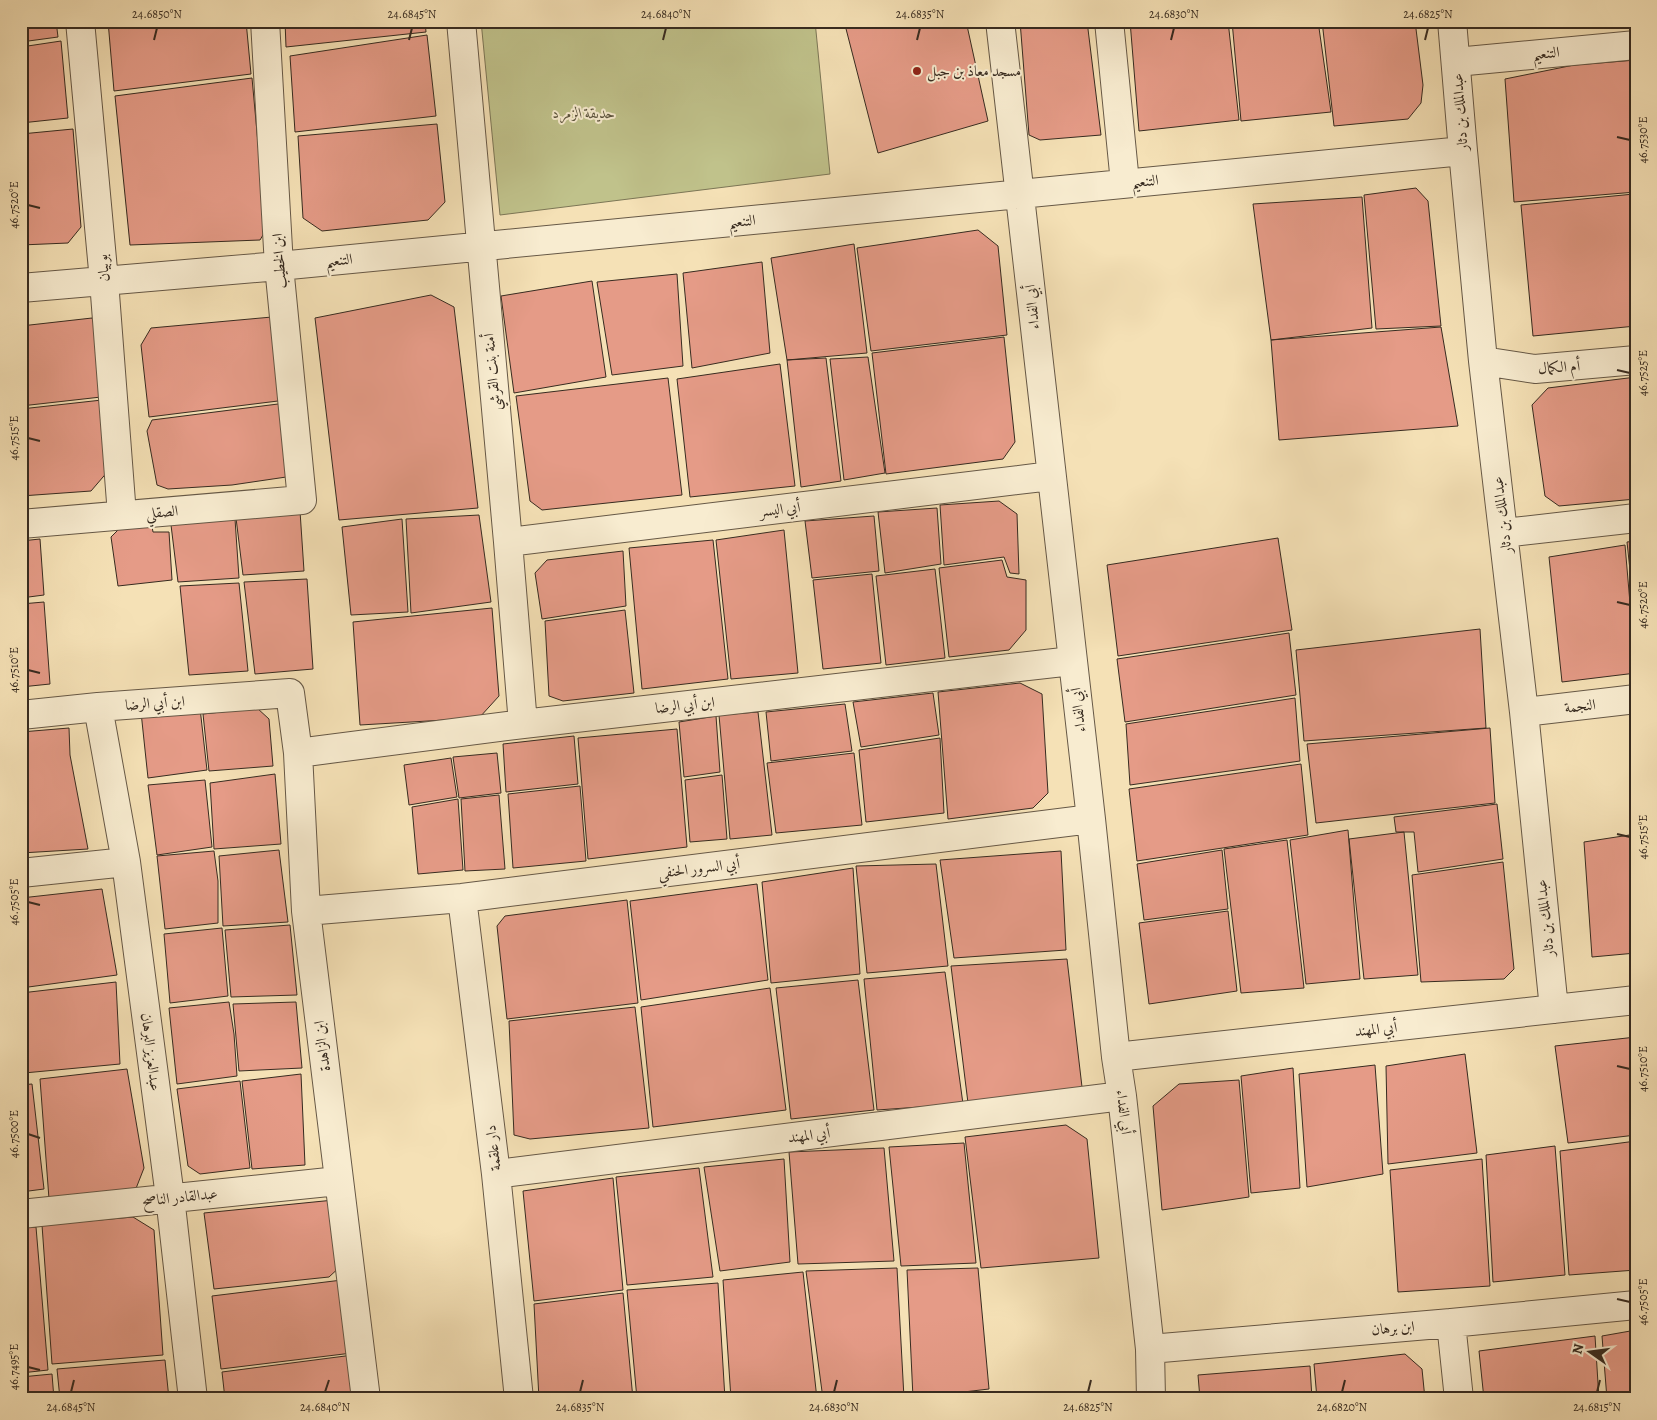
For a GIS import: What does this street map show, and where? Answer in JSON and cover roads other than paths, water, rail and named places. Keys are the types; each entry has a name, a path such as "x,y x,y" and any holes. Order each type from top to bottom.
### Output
{"street":[{"name":"بوبيان","path":"80,21 104,281 122,515"},
{"name":"ابن الخطيب","path":"265,21 279,266 302,500"},
{"name":"أمنة بنت القرشي","path":"462,21 523,724"},
{"name":"أبي الفداء","path":"1000,21 1150,1348 1151,1399"},
{"path":"1109,21 1125,183"},
{"name":"عبدالملك بن دثار","path":"1452,21 1484,361 1524,712 1554,1009"},
{"name":"التنعيم","path":"1456,62 1636,45"},
{"name":"التنعيم","path":"21,288 279,266 1463,151"},
{"name":"أم الكمال","path":"1484,361 1535,370 1636,360"},
{"name":"أبي اليسر","path":"508,542 1051,476"},
{"name":"الصقلي","path":"21,524 302,500"},
{"path":"1504,533 1636,518"},
{"name":"ابن أبي الرضا","path":"298,753 523,724 1072,661"},
{"name":"ابن أبي الرضا","path":"21,715 290,692"},
{"name":"ابن الزاهدة","path":"290,692 298,753 306,911 366,1399"},
{"name":"النجمة","path":"1524,712 1636,699"},
{"name":"عبدالعزيز البرهان","path":"98,707 126,862 194,1399"},
{"name":"أبي السرور الحنفي","path":"306,911 462,898 1091,819"},
{"path":"21,873 126,862"},
{"name":"دار علقمة","path":"462,898 496,1174 519,1399"},
{"name":"أبي المهند","path":"1116,1057 1636,1000"},
{"name":"أبي المهند","path":"496,1174 1122,1096"},
{"name":"عبدالقادر الناصح","path":"21,1214 338,1181"},
{"name":"ابن برهان","path":"1150,1348 1451,1323 1636,1304"},
{"path":"1451,1323 1459,1399"}],"place":[{"name":"مسجد معاذ بن جبل","path":"917,71"}],"park label":[{"name":"حديقة الزمرد","path":"584,113"}]}
